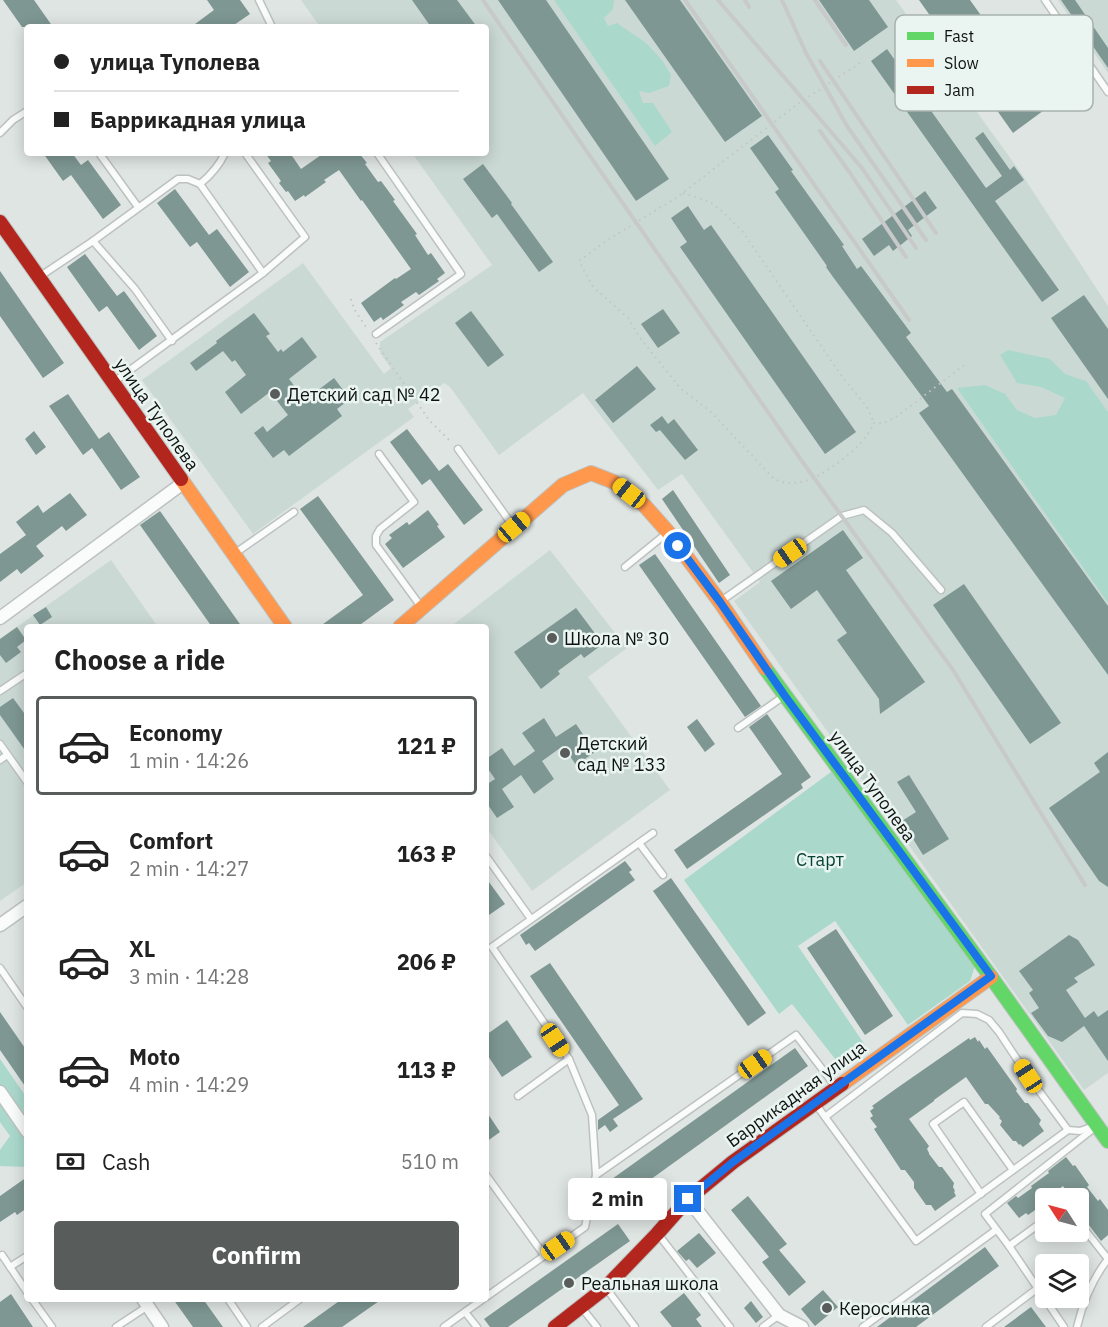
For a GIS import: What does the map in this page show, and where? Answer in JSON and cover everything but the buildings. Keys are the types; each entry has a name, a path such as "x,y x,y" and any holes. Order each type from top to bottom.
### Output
{"street":[{"name":"улица Туполева","path":"0,222 283,624"},
{"name":"улица Туполева","path":"514,527 563,485 591,473 614,482 644,505 668,532 720,602 785,696 991,976 1108,1141"},
{"path":"0,618 183,483"},
{"path":"404,624 514,527"},
{"path":"0,925 24,908"},
{"name":"Баррикадная улица","path":"555,1327 605,1288 688,1199 733,1162 991,976"},
{"path":"0,1092 24,1127"},
{"path":"688,1199 779,1315 802,1327"},
{"path":"146,1303 162,1327"}],"lane":[{"path":"259,0 271,24"},
{"path":"1045,0 1055,15"},
{"path":"1093,70 1108,92"},
{"path":"0,133 24,113"},
{"path":"101,156 138,207"},
{"path":"200,184 220,163 224,156"},
{"path":"112,383 263,273 305,237 247,156"},
{"path":"376,334 461,274 379,156"},
{"path":"39,278 178,178 188,178 200,184 263,273"},
{"path":"93,241 135,289 172,341"},
{"path":"458,449 514,527"},
{"path":"379,454 414,502 380,528 376,536 376,545 423,608"},
{"path":"720,602 842,516 864,510 892,533 941,590"},
{"path":"234,554 294,512"},
{"path":"625,567 668,532"},
{"path":"0,691 24,675"},
{"path":"738,728 785,696"},
{"path":"0,744 24,778"},
{"path":"0,760 8,755"},
{"path":"489,1294 585,1227 596,1175 592,1115 569,1059 492,947 653,833"},
{"path":"639,843 663,875"},
{"path":"489,860 531,919"},
{"path":"0,968 24,1003"},
{"path":"825,1117 962,1013 977,1014 989,1020 1068,1130"},
{"path":"596,1175 796,1035 836,1088"},
{"path":"518,1096 569,1059"},
{"path":"815,1102 916,1241 1068,1130 1080,1131 1097,1125"},
{"path":"981,1194 933,1124 964,1102 1013,1170"},
{"path":"1035,1284 985,1214 1097,1125"},
{"path":"489,1179 544,1256"},
{"path":"1009,1246 1035,1227"},
{"path":"863,1327 996,1230"},
{"path":"657,1234 730,1327"},
{"path":"1077,1327 1081,1308 1098,1271 1108,1259 1089,1235"},
{"path":"2,1255 24,1288"},
{"path":"10,1267 24,1258"},
{"path":"605,1288 635,1327"},
{"path":"986,1327 1035,1290"},
{"path":"34,1302 52,1327"},
{"path":"230,1302 247,1327"},
{"path":"262,1327 296,1302"},
{"path":"444,1327 479,1302"},
{"path":"116,1327 146,1303"},
{"path":"581,1307 597,1327"},
{"path":"1051,1308 1064,1327"},
{"path":"465,1312 477,1327"},
{"path":"763,1327 779,1315"}],"path":[{"path":"683,193 710,202 743,232 843,378 867,407 874,423 864,441 851,452 830,468 804,482 780,482 773,478 710,411 681,389 640,338 628,318 592,287 579,261 609,239 683,193 799,103 860,63"},
{"path":"351,299 354,309 429,420 458,449"},
{"path":"874,423 884,423 896,417 967,363"}],"shaded area":[{"path":"301,0 896,0 907,15 895,15 895,111 976,111 1021,173 1108,306 1108,1073 1084,1090 734,601 760,582 682,474 658,490 583,393 499,455 450,387 444,383 408,409 414,417 253,534 142,380 303,263 384,374 391,368 380,353 380,342 492,265 414,156 489,156 489,24 318,24"},
{"path":"1058,0 1108,0 1108,73 1093,51 1093,15 1068,15"},
{"name":"Детский сад № 133","path":"550,550 627,648 588,677 670,790 532,891 489,831 489,624 454,624"},
{"path":"111,560 156,624 24,624 24,884 0,901 0,639"}],"green space":[{"path":"554,0 614,0 613,9 604,18 608,26 617,23 646,43 662,60 671,75 669,86 649,93 639,91 643,103 653,103 672,132 655,146"},
{"path":"1008,350 1050,359 1065,374 1086,381 1108,412 1108,603 957,388 985,385 1005,394 1017,410 1035,418 1056,415 1065,398 1041,387 1017,383 1000,355"},
{"name":"Старт","path":"835,769 975,966 970,981 908,1025 835,921 798,946 869,1051 843,1069 792,1004 779,1014 684,880"},
{"path":"0,1059 24,1094 24,1167 0,1166 0,1150 10,1136 0,1122"}],"railway":[{"path":"483,0 804,464 953,670 1085,885"},
{"path":"685,0 909,320"},
{"path":"718,0 862,168 916,248"},
{"path":"745,0 749,7"},
{"path":"782,0 806,53 847,126 926,240"},
{"path":"815,0 846,45"},
{"path":"820,61 936,233"},
{"path":"820,131 906,257"}],"traffic: fast":[{"path":"765,668 1108,1141"}],"traffic: slow":[{"path":"403,624 563,485 591,473 614,482 644,505 668,532 720,602 765,668"},
{"path":"181,479 283,624"},
{"path":"842,1084 991,977"}],"traffic: jam":[{"path":"0,222 181,479"},
{"path":"555,1327 605,1288 688,1199 733,1162 842,1084"}],"place":[{"name":"Детский сад № 42","path":"275,394"},
{"name":"Школа № 30","path":"552,638"},
{"name":"Детский сад № 133","path":"565,753"},
{"name":"Реальная школа","path":"569,1283"},
{"name":"Керосинка","path":"827,1308"}],"route":[{"path":"678,546 991,976 733,1162 688,1199"}]}
